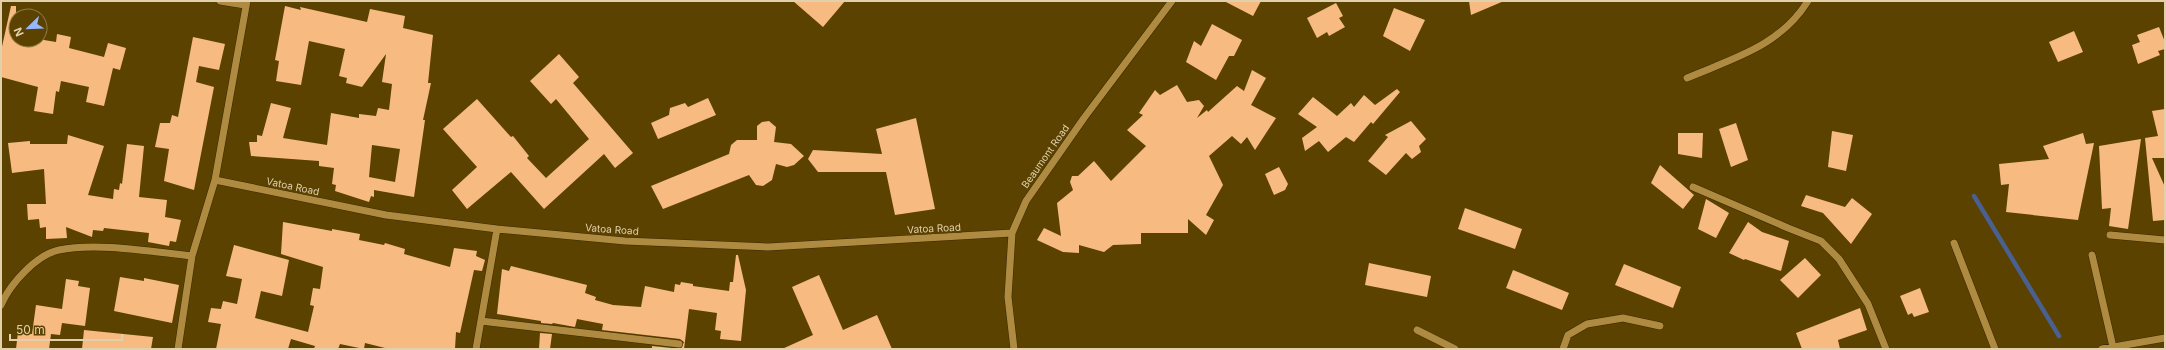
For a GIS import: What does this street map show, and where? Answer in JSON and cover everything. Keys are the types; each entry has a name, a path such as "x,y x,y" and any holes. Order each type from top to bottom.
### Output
{"street":[{"path":"178,349 192,256 215,180 246,3 220,1"},
{"name":"Beaumont Road","path":"1014,349 1008,297 1012,233 1026,201 1084,118 1172,1"},
{"path":"1687,78 1766,44 1798,17 1808,1"},
{"name":"Vatoa Road","path":"215,180 386,215 497,229 625,241 768,247 1012,233"},
{"path":"1692,187 1821,241 1840,259 1868,304 1886,349"},
{"path":"476,349 497,229"},
{"path":"2110,236 2165,241"},
{"path":"1954,243 1995,349"},
{"path":"1,305 4,298 31,264 58,250 90,247 192,256"},
{"path":"2092,255 2113,347"},
{"path":"1563,349 1568,334 1587,324 1623,318 1660,326"},
{"path":"482,321 679,344"},
{"path":"1417,330 1455,349"},
{"path":"2102,349 2165,338"}],"building":[{"path":"793,1 845,1 823,27"},
{"path":"1224,1 1261,1 1253,16"},
{"path":"1469,1 1504,1 1471,15"},
{"path":"1336,3 1343,16 1339,18 1345,27 1329,36 1327,32 1317,38 1307,18"},
{"path":"11,6 16,6 16,8 11,8"},
{"path":"285,6 301,10 300,7 367,22 370,9 405,16 403,28 433,35 428,83 431,83 423,120 425,120 414,197 374,190 374,197 371,196 369,202 335,191 336,185 332,184 334,168 319,166 319,161 251,156 249,142 257,142 257,135 262,136 271,103 291,108 283,138 327,145 331,113 359,118 359,114 376,116 378,108 389,110 392,84 382,82 386,54 362,87 346,83 347,78 339,76 345,49 309,41 301,85 276,81 279,61 275,60","holes":["372,145 400,149 395,182 369,177"]},
{"path":"1394,8 1425,20 1410,51 1383,36"},
{"path":"8,20 8,48 48,48 48,41 56,42 57,34 71,37 69,48 104,57 108,43 126,48 120,70 113,68 104,106 86,102 89,87 61,81 59,92 56,91 53,114 34,111 38,87 1,77 1,51"},
{"path":"1212,24 1242,40 1234,56 1229,56 1216,80 1186,62 1194,41 1201,46"},
{"path":"2159,27 2165,42 2165,49 2158,51 2160,55 2138,64 2132,45 2140,42 2137,35"},
{"path":"2074,31 2083,52 2058,62 2049,42"},
{"path":"193,37 225,44 219,70 199,66 196,82 214,87 194,190 164,181 169,149 155,147 160,123 170,123 172,115 178,117"},
{"path":"559,54 579,77 573,83 633,153 615,168 604,154 544,209 511,172 467,209 452,190 477,167 443,129 477,99 511,137 513,136 529,156 527,158 546,178 589,139 556,99 551,104 530,81"},
{"path":"1252,70 1266,78 1251,105 1276,118 1255,150 1247,137 1241,144 1232,136 1209,156 1223,185 1206,215 1214,220 1206,235 1188,219 1188,233 1141,233 1141,244 1113,245 1104,252 1079,245 1079,253 1063,252 1037,240 1044,228 1061,236 1057,203 1073,190 1070,182 1072,176 1078,176 1094,161 1111,181 1146,146 1127,130 1143,115 1139,113 1155,90 1160,95 1177,85 1187,102 1199,100 1204,106 1197,118 1207,110 1208,112 1237,86 1244,91"},
{"path":"1397,89 1400,92 1373,124 1371,122 1354,142 1346,137 1328,152 1319,141 1305,151 1302,138 1317,127 1298,114 1313,97 1337,116 1351,103 1354,107 1364,95 1375,105"},
{"path":"708,98 716,115 658,139 651,123 669,115 670,108 685,103 688,107"},
{"path":"2165,109 2165,158 2152,158 2165,187 2165,220 2153,221 2145,138 2158,136 2152,111"},
{"path":"916,118 935,209 895,215 886,172 818,172 808,159 813,150 882,154 876,129"},
{"path":"769,121 776,127 774,142 791,144 804,156 794,165 787,167 776,164 772,180 763,186 756,185 749,175 663,209 651,186 729,154 731,145 737,140 757,140 757,126 762,122"},
{"path":"1411,121 1426,139 1419,146 1421,152 1412,159 1406,153 1386,175 1368,161 1388,137 1385,135"},
{"path":"1736,123 1748,160 1731,167 1719,129"},
{"path":"1832,131 1853,135 1846,171 1828,167"},
{"path":"1678,133 1703,133 1702,158 1678,154"},
{"path":"2083,133 2086,144 2094,143 2078,220 2006,212 2009,184 2001,185 1999,164 2049,159 2043,146"},
{"path":"68,135 104,146 88,195 113,199 114,189 119,190 120,183 122,184 127,144 144,146 139,197 167,200 165,217 181,220 176,242 170,241 169,246 148,242 149,233 104,228 103,231 93,230 92,237 66,227 67,238 46,239 46,227 40,228 39,219 28,220 27,204 46,204 44,169 12,173 8,143 30,141 30,144 67,144"},
{"path":"2141,139 2128,229 2109,226 2111,208 2102,209 2099,146"},
{"path":"1660,165 1694,195 1683,209 1651,183"},
{"path":"1279,167 1288,184 1285,190 1274,195 1265,174"},
{"path":"1806,195 1845,207 1852,198 1872,214 1851,244 1823,213 1801,206"},
{"path":"1706,199 1729,213 1716,238 1698,229"},
{"path":"1465,208 1522,229 1515,249 1458,229"},
{"path":"283,222 332,231 332,229 360,234 359,240 384,245 385,243 405,249 404,254 450,267 454,248 477,251 476,256 485,260 482,271 474,270 460,333 456,332 455,349 389,349 365,343 364,349 340,344 338,349 314,349 315,346 291,339 288,349 216,349 221,324 208,322 211,308 221,309 223,301 237,304 242,279 226,276 234,245 289,260 282,296 261,291 255,318 308,332 314,306 310,305 313,288 320,289 323,267 281,254"},
{"path":"1748,222 1762,232 1789,241 1781,271 1745,259 1744,260 1729,253"},
{"path":"736,255 738,255 746,290 741,341 720,339 721,331 715,330 717,313 689,309 684,349 681,349 684,342 680,339 602,330 603,324 577,319 575,327 553,323 541,323 541,321 497,314 502,269 509,271 511,266 587,285 585,293 596,297 595,300 613,305 641,307 645,286 674,292 675,284 680,285 681,282 693,284 693,286 729,291 730,282 733,282"},
{"path":"1805,258 1821,275 1798,298 1780,280"},
{"path":"1369,263 1431,276 1427,297 1365,285"},
{"path":"1624,264 1681,287 1673,308 1615,285"},
{"path":"1513,270 1569,293 1562,310 1506,288"},
{"path":"819,275 843,330 877,315 892,349 782,349 813,335 792,287"},
{"path":"120,277 144,281 144,278 179,285 172,323 114,311"},
{"path":"66,279 79,281 78,286 90,288 85,326 62,323 60,335 51,334 49,349 16,349 18,332 32,334 36,305 62,309"},
{"path":"1920,288 1929,312 1914,317 1912,313 1908,315 1900,296"},
{"path":"1860,308 1867,330 1838,340 1840,349 1802,349 1796,333"},
{"path":"84,330 153,337 151,349 82,349"},
{"path":"540,333 552,334 550,349 539,349"},
{"path":"652,346 681,349 652,349"}],"waterway":[{"path":"1974,196 2059,336"}]}
